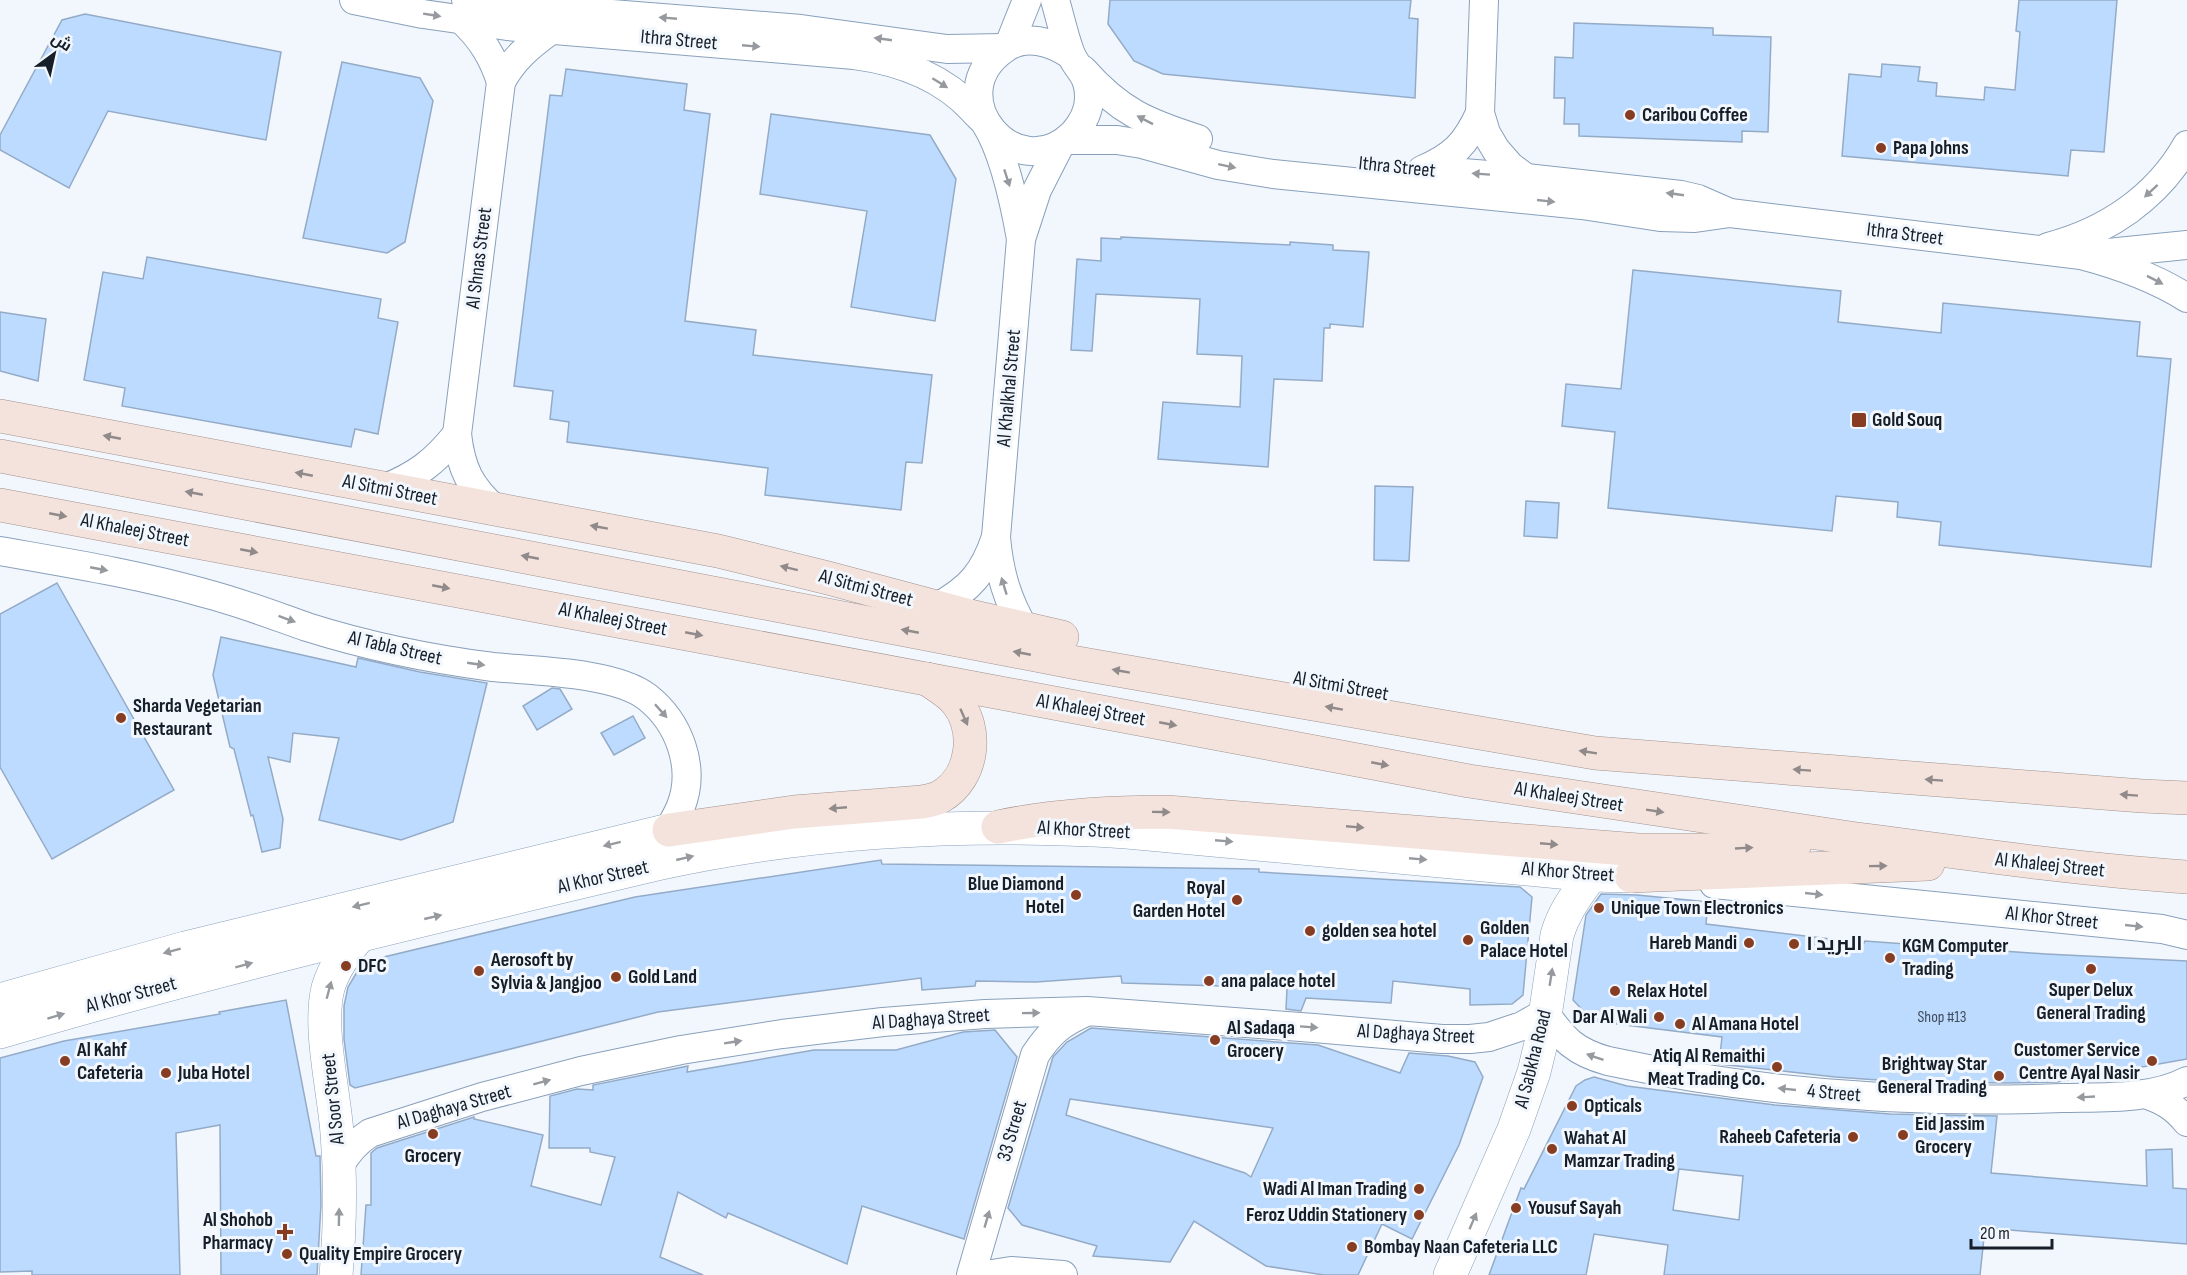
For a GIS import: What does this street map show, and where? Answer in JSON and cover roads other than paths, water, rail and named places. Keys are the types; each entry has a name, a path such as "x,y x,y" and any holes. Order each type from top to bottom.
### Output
{"main road":[{"name":"Al Sitmi Street","path":"0,416 718,551 1025,630 1604,733 1730,765"},
{"path":"0,456 1077,663 1594,753 2187,798"},
{"name":"Al Khaleej Street","path":"0,505 1469,781 1692,817 2005,860 2114,872 2187,877"},
{"path":"669,830 794,812 922,802 939,797 954,786 964,770 970,752 970,733 965,715 954,699 923,677"},
{"path":"998,827 1076,815 1149,812 1204,814 1638,850 1769,847 1851,838"},
{"name":"Al Khor Street","path":"0,1032 121,997 361,934 704,854 776,842 850,834 998,827 1126,832 1591,875 1631,876"},
{"name":"Al Khor Street","path":"0,1000 185,948 669,830"},
{"path":"1631,876 2005,860"},
{"name":"Al Sabkha Road","path":"1450,1275 1525,1101 1534,1072 1557,935 1562,918 1570,902 1591,875"},
{"name":"Al Soor Street","path":"336,1275 339,1217 338,1134 324,1017 329,987 341,958 361,934"}],"street":[{"name":"Ithra Street","path":"354,0 464,10 553,13 801,29 947,49 1007,47"},
{"path":"1007,47 1028,0"},
{"path":"1055,0 1077,63 1088,85 1089,100 1085,116 1078,129 1063,142 1044,150 1027,151 1010,146 996,136 986,124 979,108 978,91 982,74 991,60 1007,47 1025,40 1042,41 1058,46 1077,63"},
{"path":"1484,0 1480,113 1486,132 1496,150 1510,166 1526,178"},
{"name":"Al Shnas Street","path":"464,10 487,48 501,82"},
{"name":"Ithra Street","path":"553,13 884,59 940,82 965,101 986,124"},
{"name":"Al Shnas Street","path":"496,510 480,495 467,477 460,456 457,434 501,82 510,66 553,13"},
{"name":"Ithra Street","path":"1077,63 1101,91 1122,108 1147,122 1204,142 1270,154 1681,195 1698,199 1730,213"},
{"path":"1422,170 1442,161 1458,149 1471,132 1480,113"},
{"name":"Al Khalkhal Street","path":"986,124 1008,180 1021,239"},
{"name":"Ithra Street","path":"1063,142 1109,140 1143,144 1218,165 1273,174 1570,204 1660,217 1695,218 1730,213 2081,255 2143,274 2187,298"},
{"name":"Al Khalkhal Street","path":"1025,630 1012,609 1003,586 996,537 1021,239 1037,190 1063,142"},
{"path":"2038,250 2072,241 2094,231 2134,207 2159,183 2187,145"},
{"name":"Ithra Street","path":"2081,255 2187,245"},
{"path":"383,489 425,468 442,453 457,434"},
{"name":"Al Khalkhal Street","path":"937,607 958,596 975,579 988,560 996,537"},
{"name":"Al Tabla Street","path":"0,551 195,590 309,627 399,651 491,666 590,677 629,687 646,695 664,712 677,733 685,757 686,781 681,806 669,830"},
{"name":"Al Khor Street","path":"1631,876 2162,929 2187,935"},
{"name":"Al Daghaya Street","path":"339,1167 346,1153 357,1141 370,1133 482,1097 570,1074 681,1050 782,1034 883,1022 985,1014 1087,1011 1451,1039 1489,1037 1522,1026 1545,1013"},
{"name":"33 Street","path":"971,1275 1035,1055 1048,1036 1066,1021 1087,1011"},
{"name":"4 Street","path":"1545,1013 1563,1038 1588,1055 1625,1065 1764,1087 1848,1095 1965,1100 2145,1094 2168,1090 2187,1081"},
{"path":"2145,1094 2162,1100 2178,1110 2187,1122"},
{"path":"986,1275 1011,1271 1063,1275"}],"place":[{"name":"Caribou Coffee","path":"1630,115"},
{"name":"Papa Johns","path":"1881,148"},
{"name":"Gold Souq","path":"1859,420"},
{"name":"Sharda Vegetarian Restaurant","path":"121,718"},
{"name":"Blue Diamond Hotel","path":"1076,895"},
{"name":"Royal Garden Hotel","path":"1237,900"},
{"name":"Unique Town Electronics","path":"1599,908"},
{"name":"golden sea hotel","path":"1310,931"},
{"name":"Golden Palace Hotel","path":"1468,940"},
{"name":"Hareb Mandi","path":"1749,943"},
{"name":"البريد ١","path":"1794,944"},
{"name":"KGM Computer Trading","path":"1890,958"},
{"name":"DFC","path":"346,966"},
{"name":"Super Delux General Trading","path":"2091,969"},
{"name":"Aerosoft by Sylvia & Jangjoo","path":"479,971"},
{"name":"Gold Land","path":"616,977"},
{"name":"ana palace hotel","path":"1209,981"},
{"name":"Relax Hotel","path":"1615,991"},
{"name":"Dar Al Wali","path":"1659,1017"},
{"name":"Al Amana Hotel","path":"1680,1024"},
{"name":"Al Sadaqa Grocery","path":"1215,1040"},
{"name":"Al Kahf Cafeteria","path":"65,1061"},
{"name":"Customer Service Centre Ayal Nasir","path":"2152,1061"},
{"name":"Atiq Al Remaithi Meat Trading Co.","path":"1777,1067"},
{"name":"Juba Hotel","path":"166,1073"},
{"name":"Brightway Star General Trading","path":"1999,1076"},
{"name":"Opticals","path":"1572,1106"},
{"name":"Grocery","path":"433,1134"},
{"name":"Eid Jassim Grocery","path":"1903,1135"},
{"name":"Raheeb Cafeteria","path":"1853,1137"},
{"name":"Wahat Al Mamzar Trading","path":"1552,1149"},
{"name":"Wadi Al Iman Trading","path":"1419,1189"},
{"name":"Yousuf Sayah","path":"1516,1208"},
{"name":"Feroz Uddin Stationery","path":"1419,1215"},
{"name":"Al Shohob Pharmacy","path":"285,1232"},
{"name":"Bombay Naan Cafeteria LLC","path":"1352,1247"},
{"name":"Quality Empire Grocery","path":"287,1254"}]}
